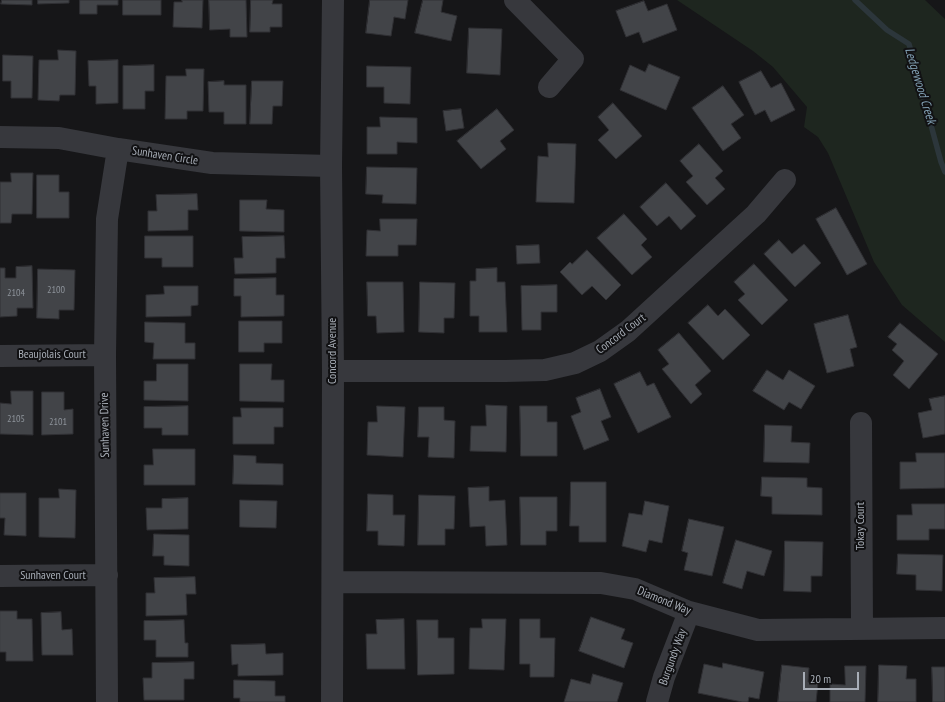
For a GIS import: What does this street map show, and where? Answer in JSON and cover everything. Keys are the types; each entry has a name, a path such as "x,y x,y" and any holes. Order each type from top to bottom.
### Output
{"street":[{"name":"Concord Avenue","path":"332,702 333,371 331,166 333,0"},
{"path":"515,0 573,59 549,87"},
{"name":"Sunhaven Circle","path":"0,137 59,138 118,149 212,163 331,166"},
{"name":"Sunhaven Drive","path":"108,702 105,355 107,219 118,149"},
{"name":"Concord Court","path":"333,371 544,370 575,363 600,351 628,331 756,214 785,180"},
{"name":"Beaujolais Court","path":"0,356 105,355"},
{"name":"Tokay Court","path":"861,423 862,628"},
{"name":"Sunhaven Court","path":"0,576 107,575"},
{"name":"Diamond Way","path":"333,582 601,583 635,589 689,612 758,630 945,628"},
{"name":"Burgundy Way","path":"657,702 664,677 689,612"}],"shaded area":[{"path":"677,0 925,0 945,19 945,342 902,305 874,262 828,153 818,137 804,127 807,107 773,67 753,51"}],"building":[{"path":"2,0 32,0 32,5 1,4"},
{"path":"38,0 69,0 69,3 38,4"},
{"path":"80,0 118,0 118,5 97,5 97,14 80,14"},
{"path":"123,0 161,0 161,15 123,15"},
{"path":"182,0 203,0 202,28 173,27 174,2 182,2"},
{"path":"209,0 246,0 247,37 230,37 230,29 210,30"},
{"path":"251,0 273,0 272,4 282,4 282,27 270,27 270,32 250,32"},
{"path":"370,0 408,0 405,19 394,17 391,36 366,33"},
{"path":"423,0 443,0 441,12 457,16 451,41 415,33"},
{"path":"644,1 648,11 667,4 677,30 643,43 639,32 626,37 616,11"},
{"path":"469,28 502,29 500,75 467,73"},
{"path":"58,50 76,51 75,95 60,95 59,101 38,100 39,60 58,60"},
{"path":"3,55 33,56 32,98 11,98 11,81 3,81"},
{"path":"118,60 118,103 96,104 96,86 89,86 88,61"},
{"path":"649,64 680,77 666,110 620,90 630,65 645,72"},
{"path":"154,65 154,91 145,91 145,109 123,109 123,66"},
{"path":"367,66 411,67 410,104 384,103 384,87 367,87"},
{"path":"186,69 204,69 203,111 187,111 187,119 165,119 166,76 186,76"},
{"path":"761,71 771,88 781,83 795,110 771,122 765,110 755,115 739,82"},
{"path":"224,81 224,85 246,85 246,124 224,124 224,112 209,112 208,82"},
{"path":"252,81 283,81 282,106 273,106 272,124 250,124"},
{"path":"723,86 744,115 731,124 741,138 723,151 692,108"},
{"path":"613,103 642,136 616,159 598,140 609,130 598,117"},
{"path":"461,109 464,128 446,131 443,111"},
{"path":"497,109 514,130 500,141 506,149 481,169 457,141"},
{"path":"380,117 417,118 417,143 397,142 397,154 367,154 367,127 380,127"},
{"path":"548,143 576,144 574,203 536,202 538,156 548,157"},
{"path":"699,144 723,171 715,178 725,189 707,205 686,182 693,176 680,161"},
{"path":"367,167 417,168 416,204 382,203 383,195 366,194"},
{"path":"11,173 33,173 32,214 12,214 11,223 0,223 0,182 11,182"},
{"path":"37,175 59,175 59,192 69,192 69,218 37,218"},
{"path":"666,183 696,216 681,230 669,216 657,226 640,207"},
{"path":"197,194 198,210 188,210 188,230 148,231 148,211 157,211 156,195"},
{"path":"240,200 267,200 266,209 284,210 284,232 240,231"},
{"path":"836,208 867,264 847,275 816,219"},
{"path":"624,214 647,239 641,245 652,257 632,275 597,238"},
{"path":"380,219 417,219 416,245 398,245 398,256 366,256 367,230 380,231"},
{"path":"145,236 193,236 193,267 162,267 162,258 145,258"},
{"path":"284,236 285,258 276,258 276,273 235,274 234,258 243,258 242,237"},
{"path":"779,240 792,254 804,244 821,263 795,287 764,254"},
{"path":"539,245 540,263 517,264 516,246"},
{"path":"587,250 621,285 606,300 592,286 582,295 560,272 570,262 572,264"},
{"path":"754,264 788,300 762,325 738,300 745,294 734,282"},
{"path":"32,266 33,308 17,308 17,316 0,317 0,268 5,268 5,278 16,278 16,267"},
{"path":"497,268 497,282 505,282 507,332 479,332 479,316 470,316 470,281 476,281 476,269"},
{"path":"38,269 75,270 74,310 59,310 59,319 37,318"},
{"path":"276,278 276,295 284,295 284,316 241,317 241,296 234,296 234,279"},
{"path":"367,282 403,282 404,332 377,333 376,316 368,316"},
{"path":"420,282 455,283 454,318 444,318 444,333 419,332"},
{"path":"557,285 557,312 541,312 541,330 522,330 521,286"},
{"path":"164,286 198,286 198,305 191,306 191,316 146,317 146,295 164,294"},
{"path":"708,305 718,316 725,309 750,335 723,360 688,323"},
{"path":"848,315 857,347 850,349 854,366 827,373 814,324"},
{"path":"239,321 282,321 282,343 264,343 264,352 239,352"},
{"path":"145,322 185,323 185,343 195,343 195,359 153,359 154,343 145,342"},
{"path":"900,323 938,354 909,389 893,375 904,361 892,350 897,344 888,337"},
{"path":"679,333 711,371 695,385 702,394 691,404 662,369 669,364 658,350"},
{"path":"157,364 188,364 188,401 144,400 144,381 156,381"},
{"path":"240,364 272,364 271,380 284,380 284,402 240,401"},
{"path":"767,370 783,380 789,370 815,386 801,409 789,402 784,410 753,391"},
{"path":"640,372 647,386 654,383 671,417 638,433 614,384"},
{"path":"600,389 611,417 601,421 609,440 584,450 571,416 581,412 576,398"},
{"path":"11,391 33,391 33,435 0,434 0,403 11,404"},
{"path":"42,392 64,392 64,410 73,409 73,434 42,435"},
{"path":"945,396 945,434 923,438 918,413 932,410 929,399"},
{"path":"486,405 507,406 506,452 470,451 471,426 486,426"},
{"path":"188,406 188,435 162,435 162,428 144,428 144,407"},
{"path":"377,406 405,407 403,457 367,455 368,422 377,422"},
{"path":"520,406 547,406 547,422 557,422 557,456 521,456"},
{"path":"419,407 444,407 444,420 455,421 454,458 428,457 429,437 418,437"},
{"path":"241,408 283,408 283,427 274,427 274,444 233,444 233,417 241,417"},
{"path":"765,425 792,426 791,442 810,443 809,463 764,462"},
{"path":"153,449 195,449 195,485 144,485 144,465 153,465"},
{"path":"916,453 945,453 945,488 900,489 900,462 916,462"},
{"path":"234,455 256,456 256,463 283,464 283,485 233,484"},
{"path":"762,477 807,478 807,487 822,488 822,515 772,514 772,497 761,496"},
{"path":"571,482 606,482 606,542 579,542 579,526 570,526"},
{"path":"489,487 489,501 505,500 507,545 486,546 485,526 470,527 468,488"},
{"path":"59,489 76,490 75,538 39,537 39,498 59,498"},
{"path":"0,493 26,493 26,536 4,535 5,518 0,518"},
{"path":"368,494 393,495 393,515 405,515 404,546 378,545 378,531 367,531"},
{"path":"419,495 455,496 454,529 445,529 445,545 418,545"},
{"path":"520,497 557,497 557,531 546,531 546,545 521,545"},
{"path":"188,498 188,529 147,530 146,508 162,508 162,499"},
{"path":"240,500 277,501 276,528 240,527"},
{"path":"645,501 669,506 662,543 649,540 646,552 622,546 629,513 642,515"},
{"path":"912,504 945,504 945,529 929,529 929,540 897,540 897,515 912,515"},
{"path":"689,519 724,527 712,576 684,570 688,553 682,551"},
{"path":"154,534 189,535 189,566 164,565 164,556 153,556"},
{"path":"736,540 772,551 764,576 747,571 742,589 723,583"},
{"path":"785,541 823,542 822,576 811,576 811,592 784,591"},
{"path":"898,554 943,555 942,591 916,590 916,575 897,574"},
{"path":"195,577 196,594 186,594 187,615 146,616 146,593 155,593 154,578"},
{"path":"0,611 17,611 17,619 32,619 33,661 6,661 6,652 0,652"},
{"path":"61,612 62,630 72,629 73,655 42,655 41,613"},
{"path":"591,617 625,629 621,639 633,643 624,668 579,651"},
{"path":"404,619 405,669 367,669 366,634 377,634 376,620"},
{"path":"482,619 506,619 504,670 469,669 470,628 482,628"},
{"path":"520,619 540,619 540,638 555,638 554,677 530,677 530,664 520,664"},
{"path":"184,620 185,643 188,643 188,657 156,657 156,640 144,640 144,621"},
{"path":"417,620 438,620 438,638 454,638 454,674 418,675"},
{"path":"265,644 266,654 283,653 283,675 238,676 238,664 232,665 231,645"},
{"path":"194,662 194,679 184,679 184,700 144,700 143,678 152,678 152,663"},
{"path":"723,663 764,672 759,699 749,697 748,702 742,702 698,693 704,664 722,668"},
{"path":"782,665 809,668 808,682 818,683 816,702 778,702"},
{"path":"879,665 907,666 906,679 916,679 916,702 878,702"},
{"path":"845,666 866,666 865,702 830,702 830,684 845,685"},
{"path":"932,667 945,667 945,702 933,702"},
{"path":"593,674 623,683 617,702 564,702 571,679 590,684"},
{"path":"234,680 275,681 275,696 285,696 285,702 240,702 240,698 234,698"}],"waterway":[{"name":"Ledgewood Creek","path":"855,0 887,30 909,44 945,172"}]}
